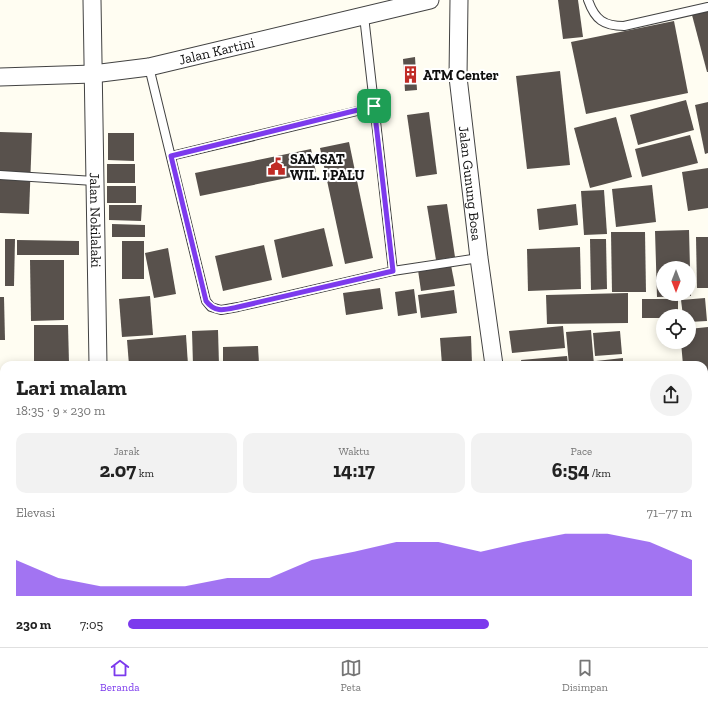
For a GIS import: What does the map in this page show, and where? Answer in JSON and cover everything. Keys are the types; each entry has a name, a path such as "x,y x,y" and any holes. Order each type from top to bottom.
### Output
{"street":[{"name":"Jalan Nokilalaki","path":"92,0 98,361"},
{"name":"Jalan Kartini","path":"0,77 93,74 149,67 364,8 430,0"},
{"name":"Jalan Gunung Bosa","path":"459,0 458,77 479,258 493,361"}],"lane":[{"path":"588,0 596,17 614,26 624,26 708,7"},
{"path":"364,8 393,271"},
{"path":"149,67 206,301 211,307 221,310 238,307 393,271 479,258"},
{"path":"171,156 374,106"},
{"path":"0,175 94,181"}],"building":[{"path":"558,0 578,0 583,37 563,39"},
{"path":"708,11 708,72 707,72 692,15"},
{"path":"674,21 688,93 586,114 571,42"},
{"name":"ATM Center","path":"415,57 417,90 405,91 403,59"},
{"path":"560,71 570,165 527,169 516,76"},
{"path":"686,100 694,130 638,145 630,115"},
{"path":"708,102 708,153 705,154 695,105"},
{"path":"429,112 437,174 416,177 407,115"},
{"path":"616,117 632,177 590,188 574,128"},
{"path":"0,132 32,133 29,214 0,213"},
{"path":"108,133 134,133 134,161 108,160"},
{"path":"690,135 698,163 642,177 635,149"},
{"path":"349,142 373,258 345,264 320,148"},
{"path":"311,149 316,172 200,196 195,173"},
{"path":"107,164 135,164 135,183 107,183"},
{"path":"708,168 708,208 688,211 682,172"},
{"path":"652,185 656,222 616,227 612,189"},
{"path":"107,186 136,186 136,203 107,203"},
{"path":"604,190 607,234 584,235 581,191"},
{"path":"447,204 455,257 436,260 427,206"},
{"path":"576,204 578,225 539,230 537,209"},
{"path":"109,205 142,205 141,221 109,220"},
{"path":"112,224 145,225 145,237 112,237"},
{"path":"324,228 333,266 282,278 274,240"},
{"path":"689,230 690,261 656,261 656,264 655,231"},
{"path":"611,232 645,232 646,292 612,292"},
{"path":"696,237 708,237 708,288 697,288"},
{"path":"5,239 15,239 14,286 5,286"},
{"path":"590,239 606,239 607,289 591,290"},
{"path":"17,240 79,241 79,255 17,255"},
{"path":"122,241 144,241 144,279 122,279"},
{"path":"264,245 272,280 223,291 215,256"},
{"path":"580,247 581,289 528,291 527,249"},
{"path":"168,248 176,294 154,298 145,253"},
{"path":"30,260 64,260 64,320 31,321"},
{"path":"451,265 455,286 421,291 418,270"},
{"path":"380,288 383,309 346,315 343,293"},
{"path":"414,289 417,313 398,316 395,292"},
{"path":"454,290 457,313 421,318 418,295"},
{"path":"628,293 628,323 547,324 546,295"},
{"path":"150,296 153,335 122,337 119,299"},
{"path":"0,297 4,297 5,340 0,340"},
{"path":"705,298 707,321 696,322 696,309 682,309 681,301 696,301 696,299"},
{"path":"642,299 656,299 656,301 678,301 678,309 656,309 656,318 642,318"},
{"path":"34,325 68,325 69,361 34,361"},
{"path":"563,326 565,348 512,353 509,331"},
{"path":"708,327 708,361 683,361 682,349 696,349 696,328"},
{"path":"218,330 219,361 193,361 192,331"},
{"path":"591,330 594,361 569,361 566,332"},
{"path":"620,331 622,354 595,356 593,333"},
{"path":"186,335 188,361 129,361 127,340"},
{"path":"471,336 472,361 442,361 440,338"},
{"path":"258,346 259,361 223,361 223,347"},
{"path":"567,356 568,361 521,361"},
{"path":"623,358 623,361 596,361"}],"place":[{"name":"ATM Center","path":"410,75"},
{"name":"SAMSAT WIL. I PALU","path":"277,167"}],"route":[{"path":"374,106 393,271 238,307 221,310 211,307 206,301 171,156 374,106"}]}
